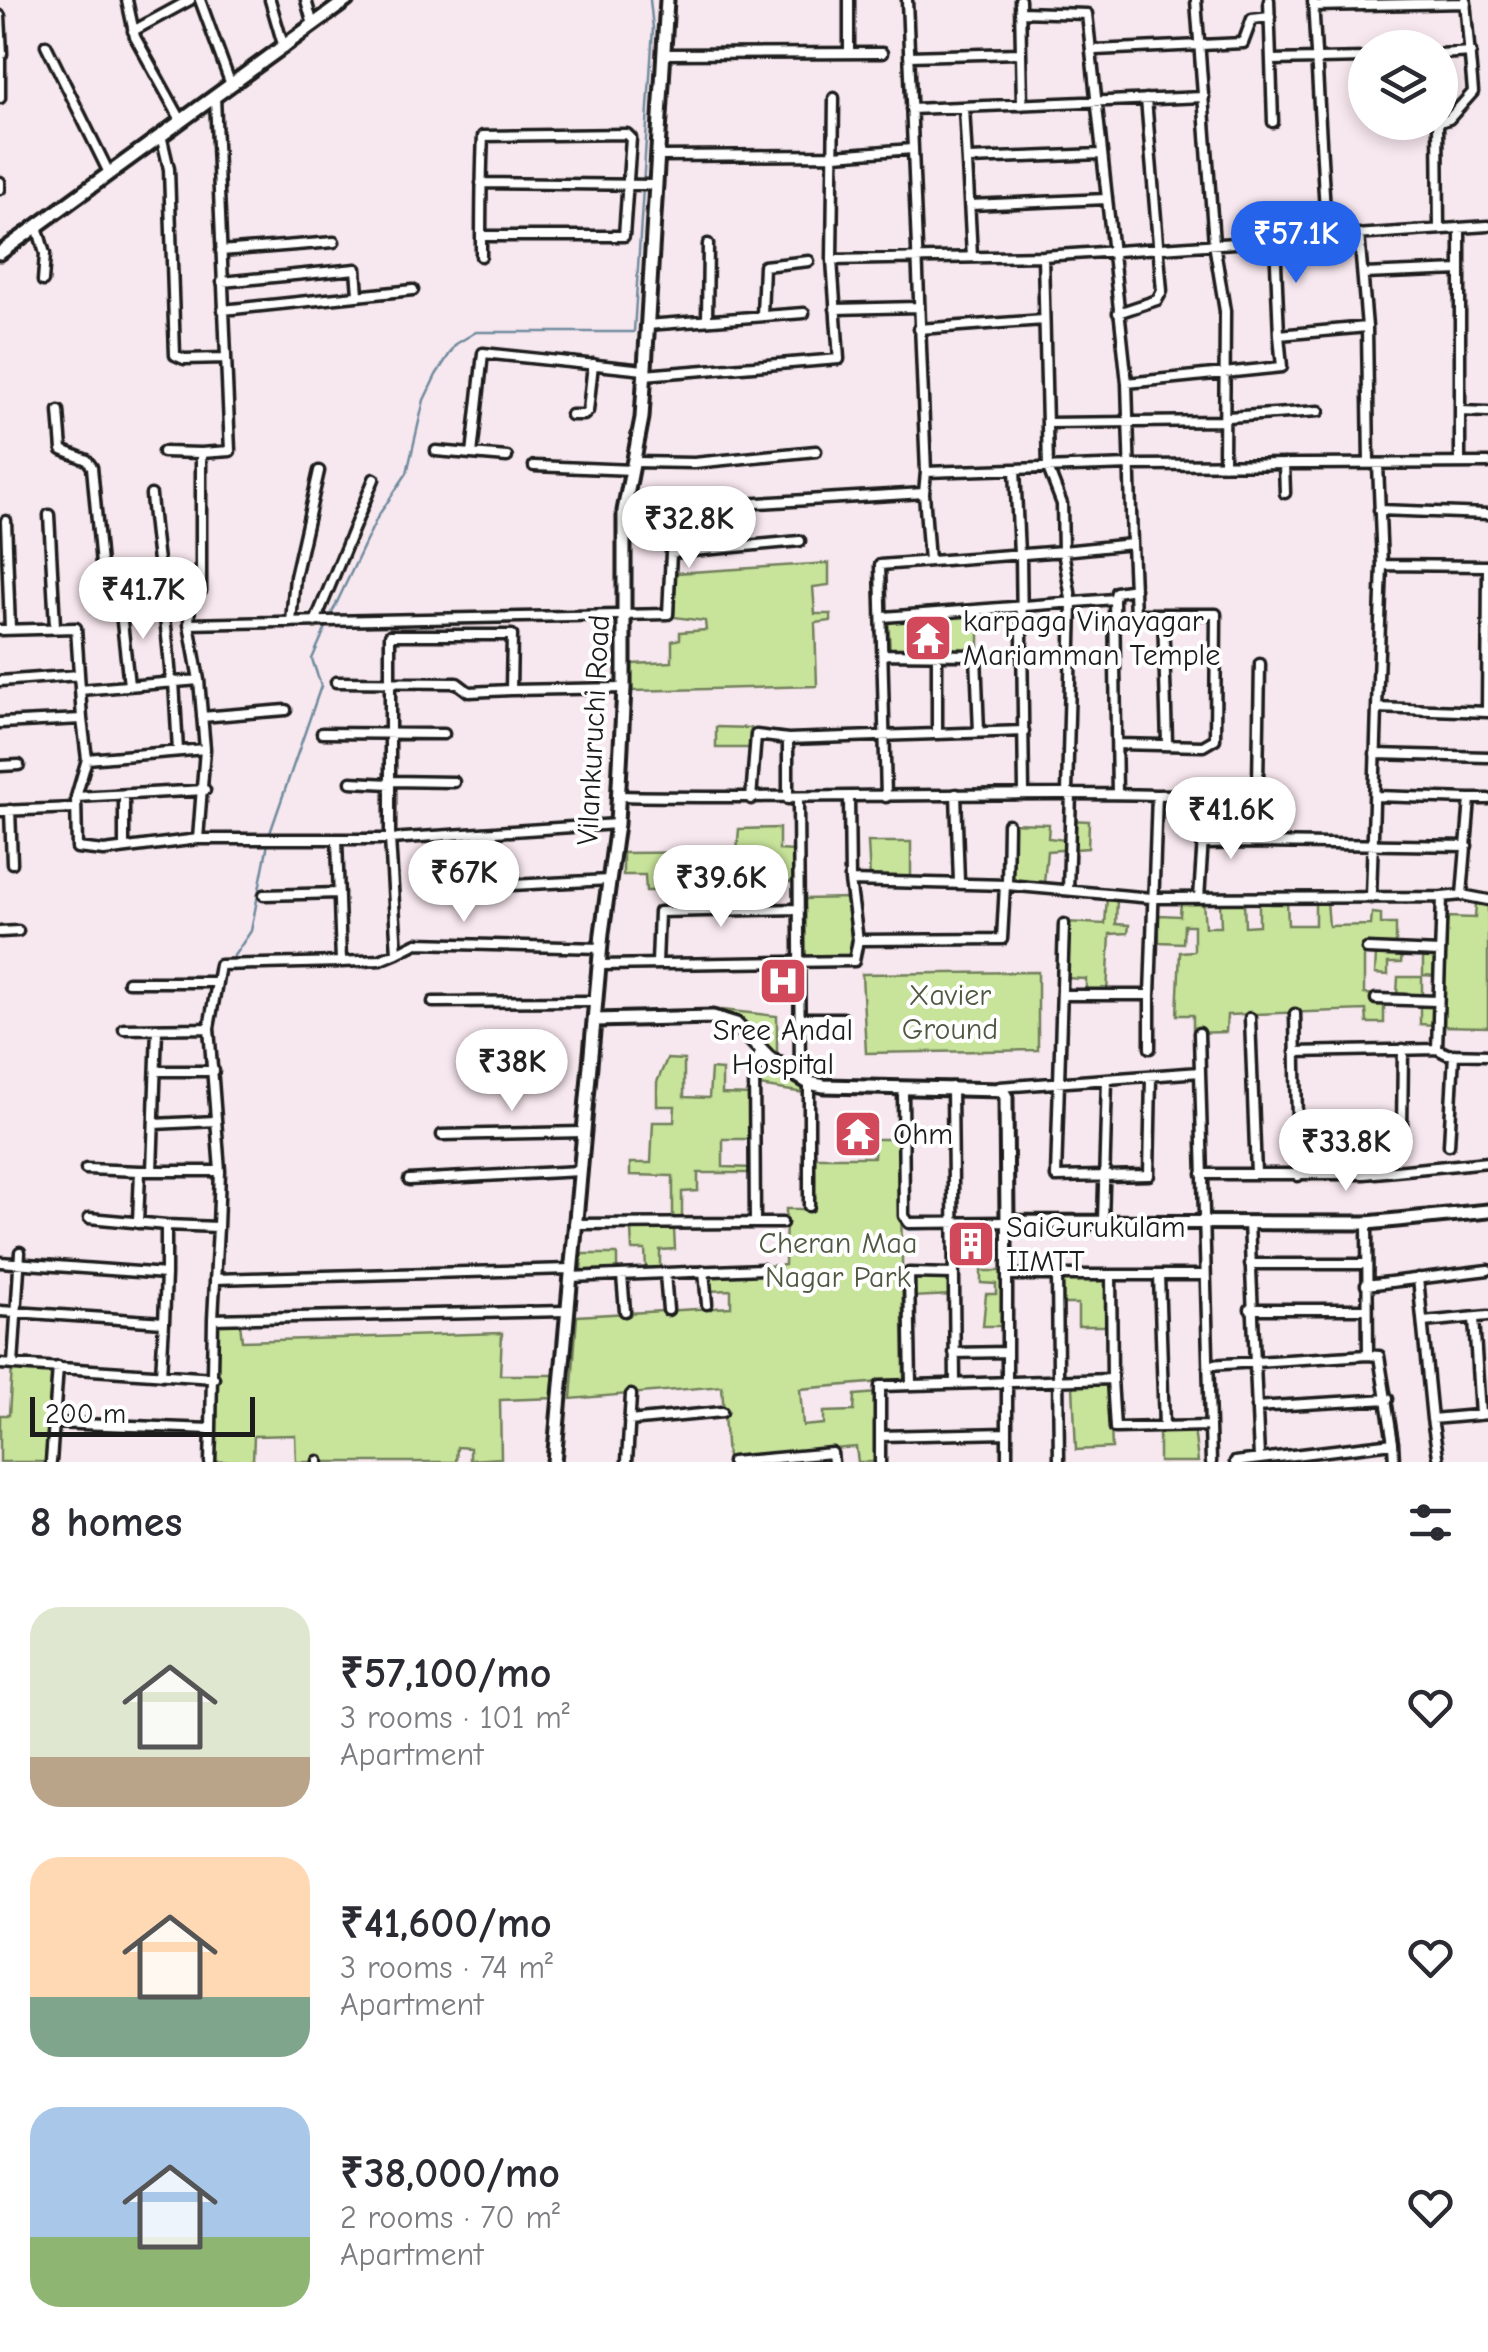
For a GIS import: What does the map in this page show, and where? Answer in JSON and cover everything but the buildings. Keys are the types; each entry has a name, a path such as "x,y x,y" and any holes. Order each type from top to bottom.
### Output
{"main road":[{"path":"0,253 347,0"},
{"name":"Vilankuruchi Road","path":"554,1462 601,948 617,824 624,688 624,511 644,373 667,0"},
{"path":"595,1020 713,1017 736,1024 761,1050 804,1080 903,1088 994,1087 1006,1097 1008,1222 1366,1223 1488,1211"}],"street":[{"path":"127,0 133,31 182,120"},
{"path":"133,31 190,0"},
{"path":"200,0 232,87"},
{"path":"270,0 284,48"},
{"path":"306,0 314,25"},
{"path":"849,0 849,53"},
{"path":"908,0 929,561"},
{"path":"1020,0 1022,104"},
{"path":"1196,0 1214,243 1225,311 1224,464"},
{"path":"1269,0 1273,122"},
{"path":"1325,212 1313,3 1466,1 1473,92 1458,109"},
{"path":"1020,12 1088,14 1095,50 1100,154 1127,382 1135,614 1216,614 1215,738 1203,746 1166,742 1118,744"},
{"path":"0,16 0,98"},
{"path":"1095,50 1243,42 1252,19 1270,17"},
{"path":"46,45 109,173"},
{"path":"1458,53 1471,52"},
{"path":"663,54 882,53"},
{"path":"909,56 1019,53"},
{"path":"1271,60 1348,59"},
{"path":"911,109 1204,97"},
{"path":"163,452 230,451 215,98"},
{"path":"472,454 483,353 644,373 838,359 832,260 834,98"},
{"path":"1118,313 1160,297 1160,248 1146,99"},
{"path":"964,107 972,256"},
{"path":"481,236 624,236 633,185 627,134 487,134 481,183 481,236 481,256"},
{"path":"161,135 169,169 175,355 184,359 226,358"},
{"path":"1437,140 1439,229"},
{"path":"656,156 835,155 912,150"},
{"path":"969,159 1100,154"},
{"path":"481,183 654,185"},
{"path":"970,206 1106,199"},
{"path":"38,226 45,254 43,280"},
{"path":"832,260 1043,256 1488,226"},
{"path":"1460,228 1460,462"},
{"path":"1359,234 1382,565 1371,898"},
{"path":"1127,382 1282,367 1275,239"},
{"path":"221,251 334,242"},
{"path":"706,320 708,244"},
{"path":"1043,256 1048,468 1062,504 1063,551 1072,604 1068,890"},
{"path":"762,315 764,266 809,261"},
{"path":"222,282 356,268 358,294"},
{"path":"1364,274 1460,270"},
{"path":"223,310 413,290"},
{"path":"835,309 918,307"},
{"path":"647,325 804,312"},
{"path":"919,329 1044,320"},
{"path":"1279,335 1367,327"},
{"path":"571,414 587,412 593,364"},
{"path":"59,411 62,450 88,460 92,467 103,586 119,595 129,685"},
{"path":"1460,411 1488,412"},
{"path":"1046,423 1223,421 1228,417 1319,412"},
{"path":"534,466 694,463 816,450"},
{"path":"436,452 507,457"},
{"path":"198,840 205,749 200,680 189,624 190,601 201,592 201,453"},
{"path":"926,472 1131,465 1488,463"},
{"path":"1284,464 1286,493"},
{"path":"1016,469 1024,606 1024,792"},
{"path":"291,622 295,577 320,471"},
{"path":"324,621 374,479"},
{"path":"624,511 924,493"},
{"path":"151,495 158,578 166,603 178,751"},
{"path":"1379,510 1488,514"},
{"path":"49,515 55,626"},
{"path":"6,520 5,630 76,628 87,760 74,808 77,848 124,848 198,840 390,839 617,824"},
{"path":"189,624 668,614 671,553 800,540"},
{"path":"886,797 880,565 1132,544"},
{"path":"1377,708 1488,712 1488,566 1382,565"},
{"path":"1117,794 1114,599 1116,592 1135,589"},
{"path":"884,617 1114,599"},
{"path":"1163,614 1166,742"},
{"path":"397,953 390,839 390,635 512,634 512,690"},
{"path":"884,654 976,655 979,732"},
{"path":"937,655 937,734"},
{"path":"1257,843 1260,664"},
{"path":"0,681 80,675"},
{"path":"80,690 200,680"},
{"path":"336,682 458,684 469,692 624,688"},
{"path":"202,717 286,710"},
{"path":"0,723 82,719"},
{"path":"751,799 756,735 788,739 1024,731"},
{"path":"322,733 444,734"},
{"path":"788,739 799,909 809,1206"},
{"path":"87,760 205,749"},
{"path":"1374,754 1488,756"},
{"path":"0,766 19,765"},
{"path":"352,782 454,782"},
{"path":"76,797 204,790"},
{"path":"619,796 793,800 1024,792 1206,794 1200,898"},
{"path":"956,794 960,882"},
{"path":"1150,1048 1158,795"},
{"path":"1375,796 1488,799"},
{"path":"124,797 124,848"},
{"path":"600,965 854,961 858,940 850,880 849,798"},
{"path":"1462,896 1470,799"},
{"path":"0,811 74,808"},
{"path":"10,810 12,863"},
{"path":"858,940 1002,939 1008,824"},
{"path":"336,839 341,962"},
{"path":"1204,844 1373,842 1467,846"},
{"path":"0,847 11,846"},
{"path":"436,889 609,880"},
{"path":"850,880 960,882 1152,898 1462,896 1488,900"},
{"path":"264,895 338,894"},
{"path":"1436,1049 1442,898"},
{"path":"657,963 658,912 799,909"},
{"path":"1064,924 1056,1177 1148,1175 1151,1077"},
{"path":"0,932 18,931"},
{"path":"210,1462 220,1171 209,1028 220,965 380,960 418,943 601,948"},
{"path":"1367,949 1440,952"},
{"path":"128,982 214,982"},
{"path":"1062,995 1150,994"},
{"path":"1376,999 1437,1001"},
{"path":"433,1002 597,1001"},
{"path":"1295,1014 1298,1176"},
{"path":"800,1018 843,1018"},
{"path":"1250,1018 1256,1174"},
{"path":"152,1171 157,1028"},
{"path":"124,1029 209,1028"},
{"path":"1199,1033 1210,1462"},
{"path":"1298,1134 1402,1131 1402,1049"},
{"path":"1295,1052 1436,1049 1454,1054 1488,1054"},
{"path":"755,1224 754,1066 761,1050"},
{"path":"1449,1145 1454,1054"},
{"path":"158,1071 214,1071"},
{"path":"994,1087 1200,1072"},
{"path":"1103,1222 1106,1080"},
{"path":"952,1087 954,1382"},
{"path":"903,1088 904,1216 909,1224 1008,1222 1007,1462"},
{"path":"154,1124 216,1122"},
{"path":"442,1134 584,1132"},
{"path":"1202,1174 1364,1174 1488,1162"},
{"path":"86,1169 220,1171"},
{"path":"138,1223 140,1171"},
{"path":"408,1180 580,1171"},
{"path":"89,1218 218,1227"},
{"path":"574,1224 782,1222"},
{"path":"1249,1222 1259,1458"},
{"path":"1366,1223 1368,1355"},
{"path":"161,1375 166,1225"},
{"path":"13,1365 20,1252"},
{"path":"0,1262 166,1274"},
{"path":"1250,1264 1366,1264"},
{"path":"215,1279 570,1273 622,1276 762,1269"},
{"path":"1366,1285 1488,1270"},
{"path":"704,1271 707,1304"},
{"path":"665,1274 668,1310"},
{"path":"911,1384 909,1274 954,1274"},
{"path":"1007,1275 1206,1274"},
{"path":"1057,1275 1059,1462"},
{"path":"1110,1275 1115,1428 1209,1426"},
{"path":"1160,1275 1164,1426"},
{"path":"622,1276 625,1310"},
{"path":"1418,1278 1439,1462"},
{"path":"1250,1309 1366,1309"},
{"path":"0,1311 164,1322"},
{"path":"213,1320 567,1311"},
{"path":"1422,1322 1488,1316"},
{"path":"1432,1420 1484,1414 1474,1318"},
{"path":"954,1352 1007,1352"},
{"path":"1208,1365 1379,1356 1388,1398 1394,1462"},
{"path":"0,1364 214,1378"},
{"path":"51,1462 58,1368"},
{"path":"880,1462 880,1386 1112,1379"},
{"path":"627,1462 631,1395"},
{"path":"1256,1407 1388,1398"},
{"path":"629,1421 722,1412"},
{"path":"54,1423 211,1429"},
{"path":"880,1436 1007,1433"},
{"path":"1235,1462 1393,1443"},
{"path":"732,1462 832,1454 833,1462"}],"green space":[{"path":"829,563 829,585 813,587 815,614 831,614 831,621 815,623 817,686 632,691 632,664 672,662 672,641 680,639 680,632 706,630 705,621 674,617 676,573"},
{"path":"979,615 979,652 890,652 888,620"},
{"path":"716,727 751,728 751,748 716,748"},
{"path":"1068,820 1089,821 1088,848 1047,851 1044,883 1003,881 1006,823 1049,824 1048,838 1066,840"},
{"path":"779,828 779,850 793,851 794,882 743,882 743,859 726,859 726,884 740,885 741,906 726,906 725,888 716,888 716,907 704,907 703,883 693,883 692,862 674,862 673,891 646,891 645,875 623,875 623,853 737,852 739,829"},
{"path":"868,842 911,842 911,879 870,879"},
{"path":"1107,897 1117,898 1116,924 1129,925 1128,933 1110,934 1107,994 1086,993 1086,979 1064,978 1065,922 1105,924"},
{"path":"848,898 852,958 804,960 804,899"},
{"path":"1181,901 1203,902 1205,927 1221,927 1220,902 1244,902 1245,926 1259,925 1259,901 1287,901 1288,925 1315,925 1315,901 1327,901 1329,926 1371,925 1372,913 1381,914 1381,924 1396,924 1396,945 1438,947 1437,976 1423,975 1423,955 1402,954 1401,963 1388,963 1388,975 1375,974 1376,954 1364,954 1364,994 1397,995 1398,977 1422,977 1422,997 1436,999 1434,1025 1420,1024 1420,1004 1384,1003 1384,1023 1367,1023 1366,1010 1227,1015 1226,1032 1193,1033 1193,1015 1177,1015 1180,952 1194,951 1194,925 1184,925 1183,943 1159,942 1159,915 1180,916"},
{"path":"1476,903 1488,904 1488,1027 1441,1026 1447,917 1475,918"},
{"name":"Xavier Ground","path":"1038,972 1038,1050 866,1053 862,974"},
{"path":"722,1010 777,1016 777,1059 722,1016"},
{"path":"667,1059 684,1060 684,1097 709,1098 711,1069 722,1070 722,1094 752,1095 751,1139 723,1139 723,1167 753,1168 753,1173 698,1173 698,1191 682,1192 682,1221 673,1221 673,1176 630,1175 630,1163 651,1163 653,1122 674,1122 675,1106 657,1106 657,1082"},
{"path":"764,1060 805,1085 805,1093 759,1086"},
{"name":"Cheran Maa Nagar Park","path":"875,1139 900,1139 904,1380 800,1389 803,1426 824,1424 824,1412 854,1411 855,1395 877,1393 877,1462 858,1462 856,1447 727,1458 722,1386 571,1399 577,1316 731,1307 731,1290 708,1291 707,1275 765,1272 765,1266 785,1265 786,1209 813,1209 814,1157 874,1157"},
{"path":"631,1229 674,1229 675,1249 660,1250 660,1269 646,1269 645,1250 632,1250"},
{"path":"582,1254 617,1254 617,1274 581,1274"},
{"path":"981,1271 1004,1271 1003,1326 983,1326 986,1294 996,1294 996,1284 981,1283"},
{"path":"911,1276 953,1276 953,1295 911,1297"},
{"path":"1107,1277 1107,1326 1078,1326 1078,1304 1059,1304 1059,1278"},
{"path":"240,1323 242,1341 502,1333 500,1375 558,1375 556,1398 500,1400 501,1458 470,1460 470,1448 457,1447 456,1462 296,1462 295,1435 254,1436 253,1460 213,1462 218,1324"},
{"path":"12,1367 53,1369 48,1462 0,1462 0,1415 9,1415"},
{"path":"1109,1385 1112,1448 1076,1450 1073,1386"},
{"path":"1159,1428 1194,1428 1198,1462 1159,1462"}],"waterway":[{"path":"330,617 378,516 407,473 424,400 456,344 476,332 634,332 653,28 650,0"},
{"path":"231,960 251,931 270,833 321,686 312,659 327,625"},
{"path":"909,1227 929,1226"},
{"path":"958,1347 1001,1346"}],"place":[{"name":"karpaga Vinayagar Mariamman Temple","path":"928,638"},
{"name":"Sree Andal Hospital","path":"783,981"},
{"name":"Ohm","path":"858,1134"},
{"name":"SaiGurukulam IIMTT","path":"971,1244"}]}
